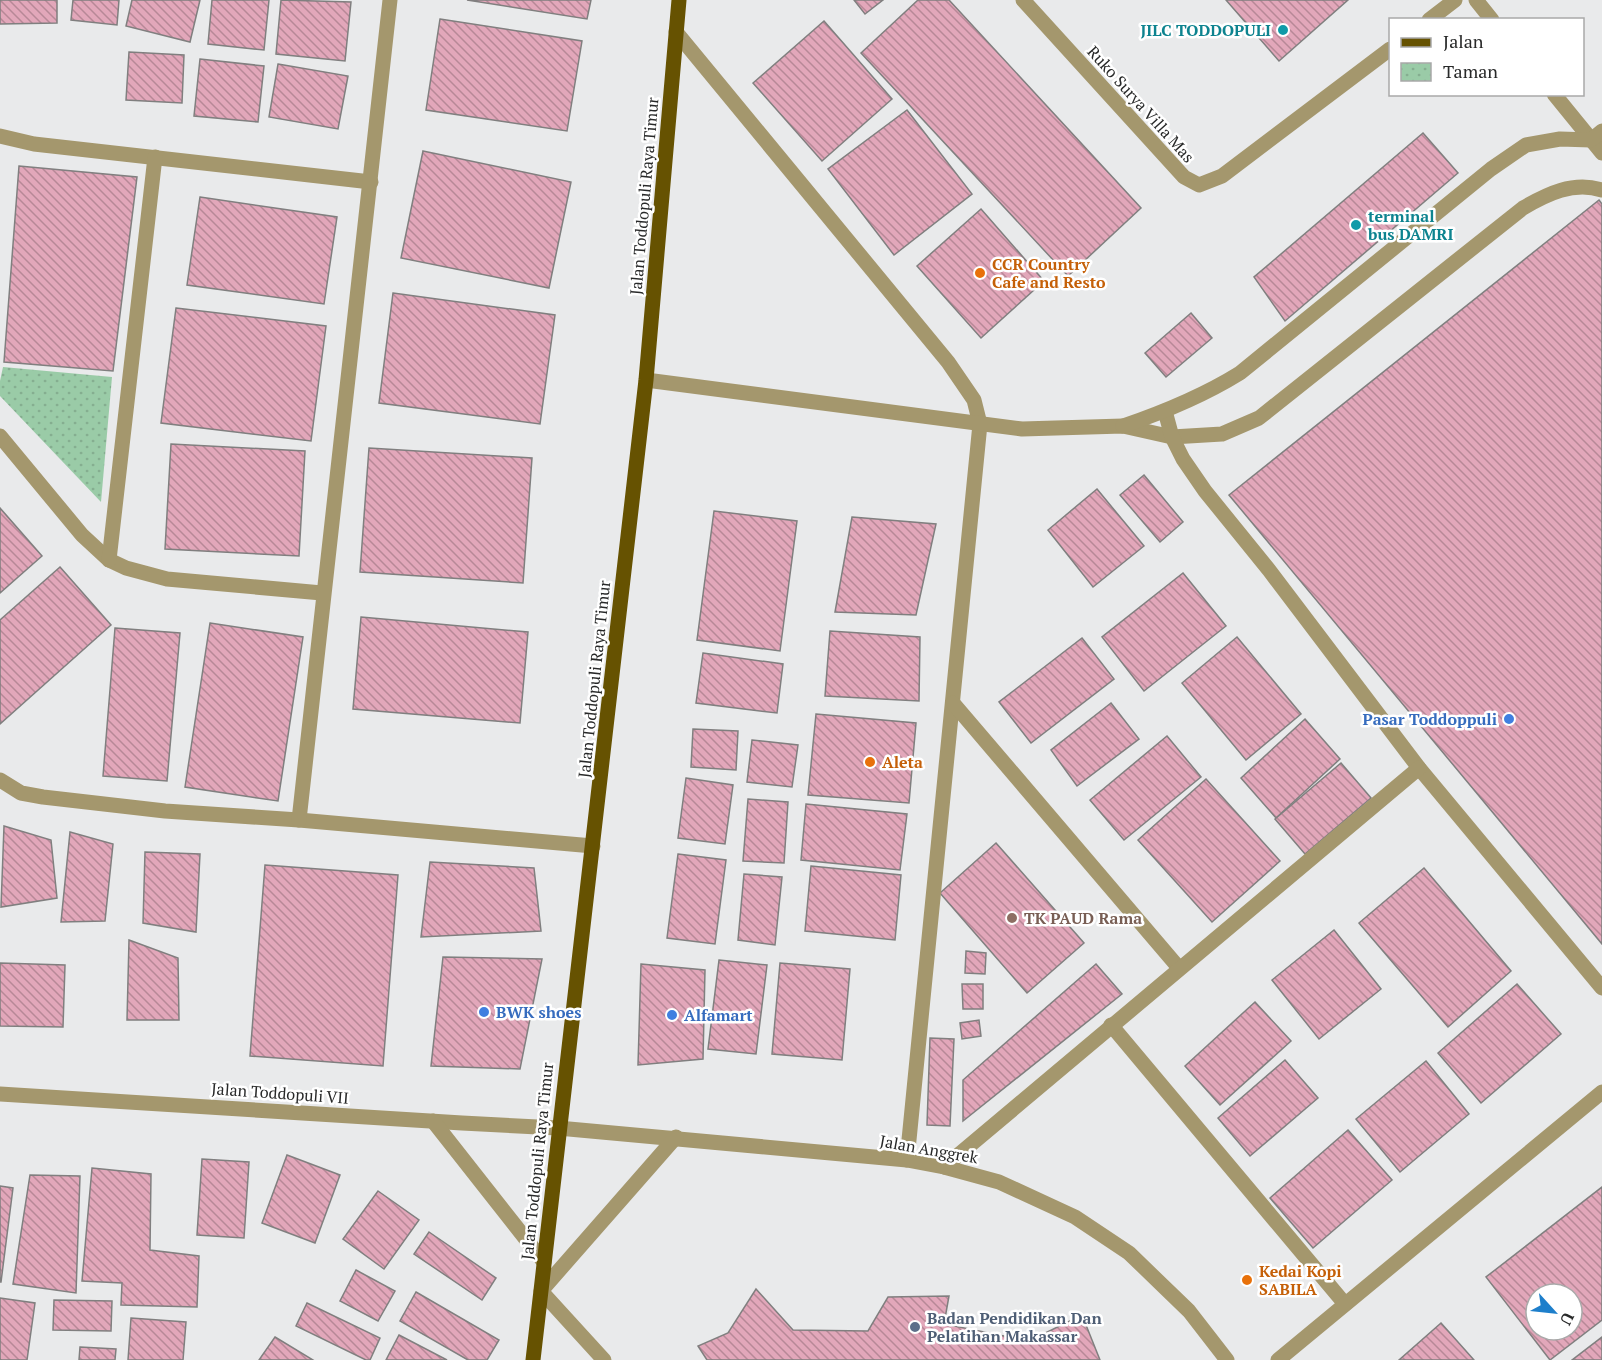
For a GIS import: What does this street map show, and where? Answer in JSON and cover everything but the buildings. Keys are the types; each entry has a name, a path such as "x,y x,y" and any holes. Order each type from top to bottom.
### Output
{"main road":[{"name":"Jalan Toddopuli Raya Timur","path":"533,1360 646,380 680,0"}],"street":[{"path":"299,820 322,593 371,182 390,0"},
{"name":"Ruko Surya Villa Mas","path":"1023,0 1184,177 1199,185 1222,176 1389,50"},
{"path":"1432,18 1455,0"},
{"path":"1476,0 1490,18"},
{"path":"676,33 948,362 974,400 980,424 907,1160"},
{"path":"1556,96 1597,136 1602,153"},
{"path":"0,136 34,144 371,182"},
{"path":"1123,426 1165,411 1212,390 1240,373 1491,169 1526,145 1597,136"},
{"path":"109,560 155,157"},
{"path":"646,380 1022,429 1123,426 1172,438 1222,434 1259,418 1523,208 1549,193 1573,187 1602,190"},
{"path":"1165,411 1172,438 1205,491 1269,570 1419,768 1602,988"},
{"path":"0,436 82,535 109,560 126,568 167,579 322,593"},
{"path":"953,703 1179,968"},
{"path":"944,1167 1419,768"},
{"path":"0,780 21,793 165,811 299,820 593,846"},
{"path":"1111,1025 1345,1304"},
{"path":"1278,1360 1602,1092"},
{"name":"Jalan Toddopuli VII","path":"0,1094 558,1128"},
{"path":"433,1121 544,1262"},
{"name":"Jalan Anggrek","path":"558,1128 676,1137 907,1160 999,1182 1075,1217 1129,1253 1189,1311 1227,1360"},
{"path":"604,1360 541,1291 676,1137"}],"green space":[{"path":"3,367 112,377 101,502 0,396"}],"place":[{"name":"JILC TODDOPULI","path":"1283,30"},
{"name":"terminal bus DAMRI","path":"1356,225"},
{"name":"CCR Country Cafe and Resto","path":"980,273"},
{"name":"Pasar Toddoppuli","path":"1509,719"},
{"name":"Aleta","path":"870,762"},
{"name":"TK PAUD Rama","path":"1012,918"},
{"name":"BWK shoes","path":"484,1012"},
{"name":"Alfamart","path":"672,1015"},
{"name":"Kedai Kopi SABILA","path":"1247,1280"},
{"name":"Badan Pendidikan Dan Pelatihan Makassar","path":"915,1327"}]}
